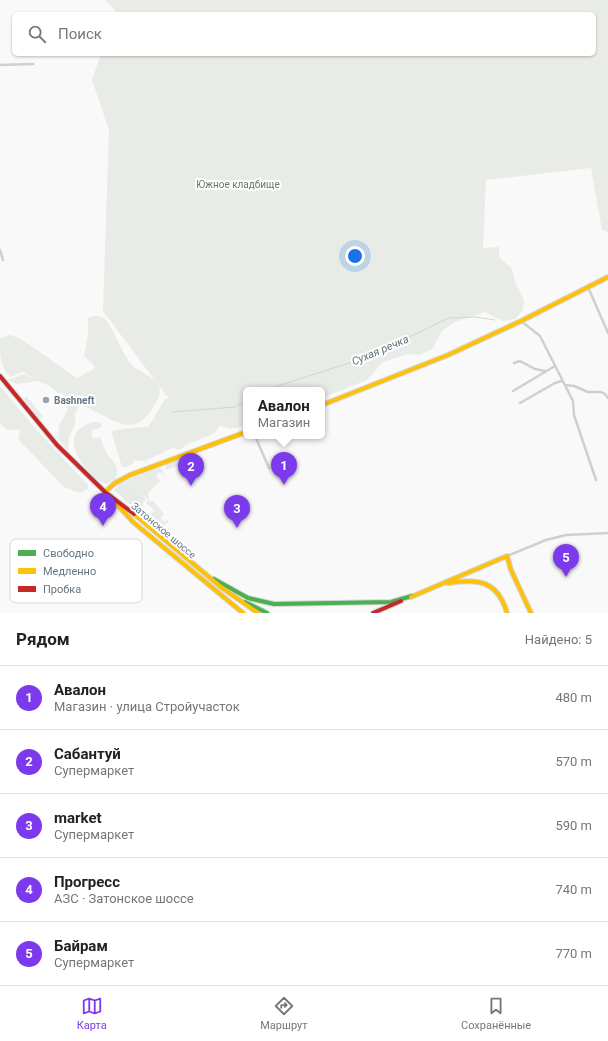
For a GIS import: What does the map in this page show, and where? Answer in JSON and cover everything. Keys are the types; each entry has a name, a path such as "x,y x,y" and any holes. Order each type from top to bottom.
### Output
{"main road":[{"path":"325,404 448,355 521,321 608,277"},
{"path":"0,376 47,434 106,493 118,481 130,475 243,433"},
{"name":"Затонское шоссе","path":"106,493 137,516 235,598 258,613"},
{"name":"Затонское шоссе","path":"106,493 133,522 243,613"},
{"path":"373,613 507,556 511,570 531,613"},
{"path":"204,573 239,594 260,602 274,604 391,602 412,596"},
{"path":"439,585 471,579 484,582 497,591 505,603 507,613"},
{"path":"235,598 267,613"}],"street":[{"path":"0,65 33,64"},
{"path":"0,250 3,260"},
{"path":"588,286 608,333"},
{"path":"521,321 540,336 573,401 574,415 596,480"},
{"path":"514,363 520,361 545,371"},
{"path":"513,391 555,366"},
{"path":"520,403 555,383 562,381"},
{"path":"564,385 574,386 592,393 601,392 608,398"},
{"path":"256,439 268,468"},
{"path":"507,556 546,540 566,535 608,533"}],"shaded area":[{"path":"122,481 126,481 146,499 137,511 114,490"}],"green space":[{"name":"Южное кладбище","path":"105,0 608,0 608,232 602,230 591,168 486,180 483,248 499,247 499,257 512,269 515,282 524,300 523,310 515,319 503,321 485,312 455,322 442,331 432,349 420,355 408,354 383,362 367,380 325,398 325,387 243,387 243,426 236,428 226,428 220,425 215,433 186,445 183,448 178,450 174,447 145,461 133,460 134,463 127,467 122,467 112,434 113,431 149,426 165,399 169,399 103,311 109,130 92,80 100,56 596,56 596,12 117,12"},
{"path":"95,316 102,317 106,320 130,362 133,366 155,380 160,389 160,394 152,410 143,419 135,424 116,422 80,404 74,415 76,421 69,437 68,451 58,438 59,426 68,409 62,399 65,397 62,393 59,394 50,386 38,381 17,384 8,380 24,374 36,379 23,372 10,377 2,364 0,338 10,335 21,339 77,378 94,369 95,366 84,356 88,335 88,318"},
{"path":"0,386 34,427 88,485 88,489 80,493 64,487 18,439 20,430 7,430 0,424"},
{"path":"26,396 43,416 42,418 40,419 24,399"},
{"path":"93,422 99,422 102,424 101,427 91,431 93,439 100,437 106,452 117,467 115,479 107,484 98,480 85,467 76,452 74,445 74,438 77,432 83,426"},
{"path":"189,456 194,461 166,470 165,464"},
{"path":"158,466 161,468 165,476 160,472 156,476 160,481 147,494 149,497 148,499 151,502 152,500 164,514 161,518 164,522 169,519 169,521 161,528 157,528 148,521 154,510 146,503 148,500 126,481"}],"waterway":[{"name":"Сухая речка","path":"274,387 365,358 449,318 476,317 495,320"},
{"name":"Сухая речка","path":"172,412 235,407 243,403"}],"traffic: fast":[{"path":"214,579 248,598 274,604 391,602 412,596"},
{"path":"245,602 267,613"}],"traffic: slow":[{"path":"325,404 448,355 521,321 608,277"},
{"path":"105,492 115,483 130,475 243,433"},
{"path":"115,502 133,522 243,613"},
{"path":"134,514 221,587 258,613"},
{"path":"411,597 507,556 511,570 531,613"},
{"path":"448,583 469,581 485,584 498,594 507,613"}],"traffic: jam":[{"path":"0,376 57,445 105,492 134,514"},
{"path":"373,613 401,601"}],"place":[{"name":"Bashneft","path":"46,400"},
{"name":"Авалон","path":"284,485"},
{"name":"Сабантуй","path":"191,486"},
{"name":"Прогресс","path":"103,526"},
{"name":"market","path":"237,528"},
{"name":"Байрам","path":"566,577"}]}
